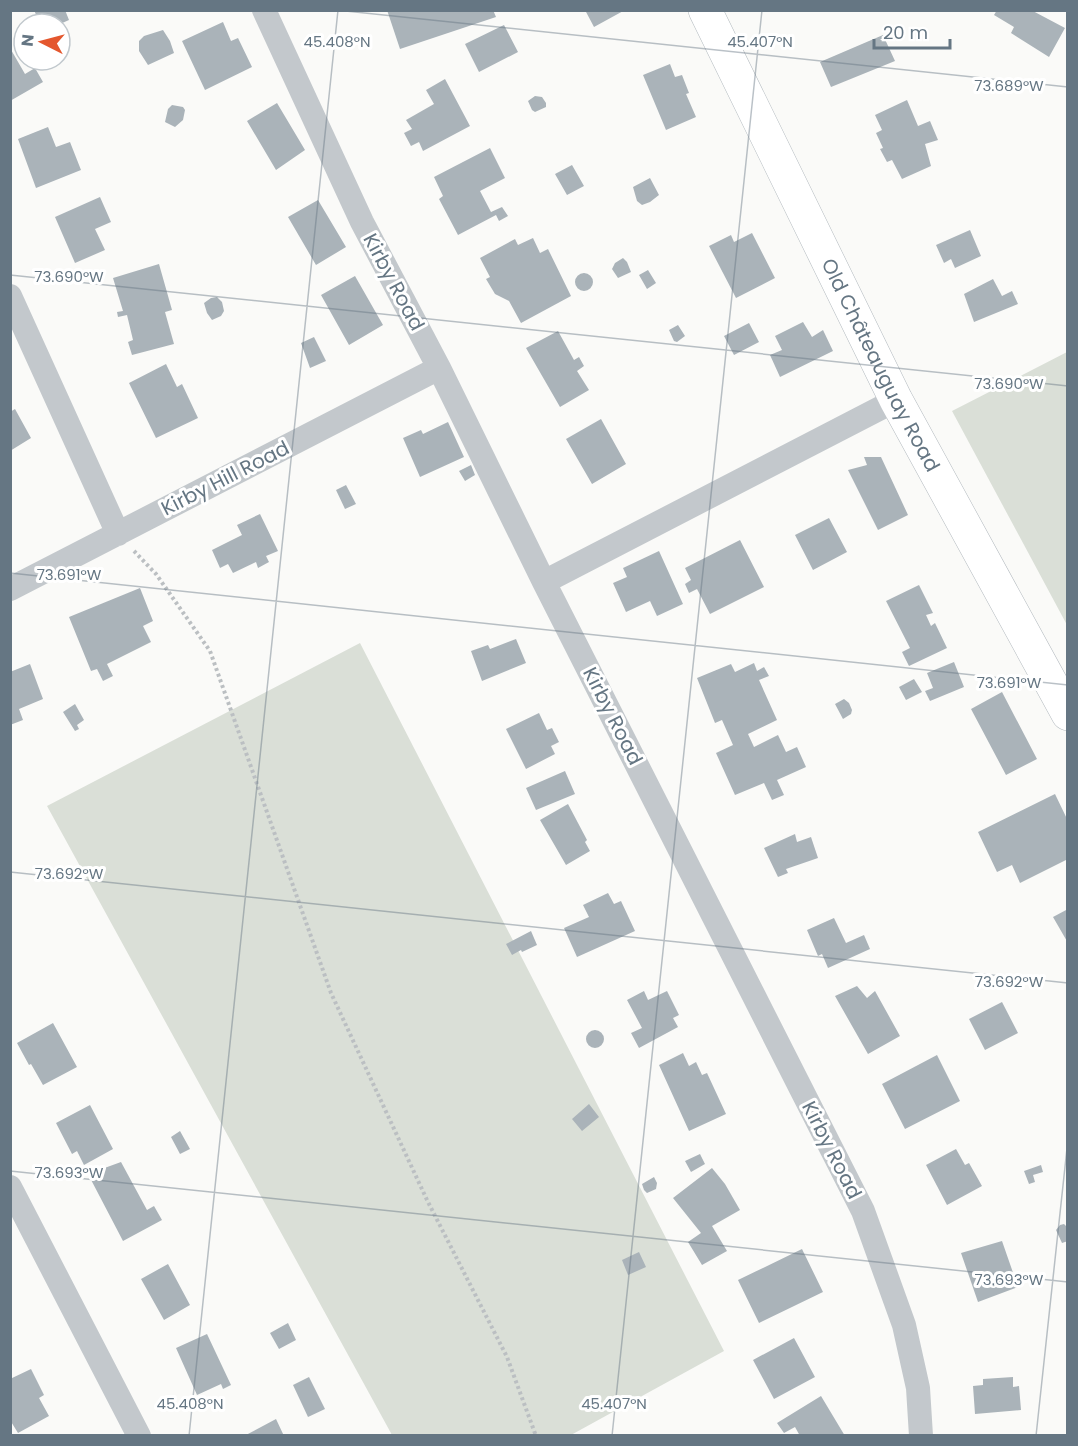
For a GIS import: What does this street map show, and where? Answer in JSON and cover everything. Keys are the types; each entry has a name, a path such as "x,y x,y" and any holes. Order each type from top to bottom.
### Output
{"street":[{"name":"Kirby Road","path":"264,10 362,222 439,368 544,582 863,1211 904,1325 918,1388 921,1436"},
{"name":"Old Châteauguay Road","path":"705,10 896,400 1068,714"},
{"path":"10,296 118,534"},
{"name":"Kirby Hill Road","path":"10,589 439,368"},
{"path":"544,582 896,400"},
{"path":"10,1187 139,1436"}],"path":[{"path":"118,534 156,574 210,651 331,993 427,1200 507,1357 537,1436"}],"shaded area":[{"path":"1067,352 1067,625 952,411"},
{"path":"360,643 724,1351 571,1435 392,1435 47,806"}],"building":[{"path":"34,10 65,10 66,12 35,12"},
{"path":"387,10 493,10 496,17 400,49"},
{"path":"585,10 625,10 594,27"},
{"path":"997,10 1031,10 1065,28 1049,57 1011,33 1014,27 994,15"},
{"path":"223,22 231,41 238,38 252,67 205,90 182,41"},
{"path":"504,25 518,52 479,72 465,44"},
{"path":"163,30 174,53 148,65 139,51 139,41 144,36"},
{"path":"883,35 895,61 831,87 820,62"},
{"path":"10,48 12,72 24,72 25,74 37,72 43,82 10,101"},
{"path":"670,64 675,77 682,75 689,93 686,94 696,117 666,130 643,75"},
{"path":"445,79 470,126 423,151 419,142 411,146 404,133 412,129 406,120 434,104 426,90"},
{"path":"535,96 542,97 546,107 535,112 528,101"},
{"path":"907,100 918,126 930,121 938,140 925,144 931,166 902,179 892,160 887,162 880,149 883,148 876,133 882,130 875,115"},
{"path":"277,103 305,150 276,170 247,121"},
{"path":"172,105 183,107 185,110 183,120 175,127 165,122 168,109"},
{"path":"48,127 56,147 70,142 81,170 36,188 18,139"},
{"path":"490,148 505,178 480,191 491,212 502,207 508,216 499,221 496,215 458,235 439,199 443,196 434,177"},
{"path":"572,165 584,186 567,195 555,174"},
{"path":"650,178 659,195 642,205 637,201 633,187"},
{"path":"100,197 111,222 95,229 105,250 75,263 55,217"},
{"path":"318,200 346,247 316,265 288,217"},
{"path":"970,230 981,256 955,268 951,259 944,263 936,245"},
{"path":"752,233 775,278 736,298 709,246 731,235 734,242"},
{"path":"533,238 540,253 548,249 571,296 521,323 509,301 495,294 486,279 490,277 480,258 515,239 518,245"},
{"path":"623,258 631,272 618,278 612,269 615,263"},
{"path":"159,264 172,310 165,312 174,344 132,355 128,342 133,340 127,315 118,317 117,312 123,311 113,278"},
{"path":"648,270 656,283 647,289 639,275"},
{"path":"584,273 590,276 593,282 590,288 584,291 578,288 575,282 578,276"},
{"path":"355,276 383,325 349,345 321,295"},
{"path":"993,279 1002,296 1012,291 1018,304 974,322 964,294"},
{"path":"217,297 222,302 224,311 221,316 212,320 204,303"},
{"path":"803,322 812,337 823,330 833,351 780,377 770,355 782,350 775,336"},
{"path":"749,323 759,342 734,355 724,336"},
{"path":"678,325 685,336 677,342 674,341 669,330"},
{"path":"558,331 574,360 579,357 584,366 577,371 589,390 560,407 526,348"},
{"path":"314,337 326,361 310,368 301,343"},
{"path":"166,364 177,387 182,384 198,418 156,438 129,383"},
{"path":"15,409 31,438 10,451 10,412"},
{"path":"601,419 626,464 592,484 566,439"},
{"path":"448,422 464,457 420,477 403,438 421,430 423,434"},
{"path":"864,457 881,457 908,515 878,530 848,470 867,465"},
{"path":"471,465 475,475 465,481 459,471"},
{"path":"346,485 356,504 345,509 336,490"},
{"path":"260,514 278,551 266,556 269,562 258,568 256,562 233,573 228,564 220,568 212,550 242,535 237,525"},
{"path":"829,518 847,552 813,570 795,535"},
{"path":"740,540 764,587 710,614 697,589 689,593 685,584 691,580 685,568"},
{"path":"659,551 683,604 657,616 650,601 626,612 613,583 627,577 623,568"},
{"path":"919,585 933,613 926,615 931,626 935,623 947,648 909,666 902,652 910,648 886,601"},
{"path":"140,588 153,621 143,626 151,642 107,664 113,676 103,681 97,669 91,671 69,617"},
{"path":"516,639 526,663 482,681 471,651 488,645 490,649"},
{"path":"954,662 964,687 930,701 925,691 933,688 927,673"},
{"path":"754,663 757,671 764,667 769,676 759,680 777,720 748,734 754,747 778,735 786,752 797,747 806,767 777,780 784,795 772,800 764,783 735,795 716,753 733,745 722,720 715,723 697,678 731,664 735,672"},
{"path":"30,664 43,699 19,709 23,720 10,725 10,672"},
{"path":"914,679 922,692 906,700 899,687"},
{"path":"1002,692 1037,759 1006,775 971,709"},
{"path":"844,699 852,710 851,714 843,719 835,704"},
{"path":"75,704 84,720 77,725 79,729 75,731 63,712"},
{"path":"539,713 547,730 552,728 559,742 551,746 555,754 526,769 506,729"},
{"path":"565,771 575,794 536,810 526,788"},
{"path":"1055,794 1068,821 1068,859 1020,883 1012,865 997,872 978,832"},
{"path":"568,804 587,840 585,842 590,851 566,865 540,820"},
{"path":"795,834 797,842 811,837 818,858 786,869 788,873 778,877 764,848"},
{"path":"608,893 614,904 621,901 635,931 577,957 564,928 589,917 583,905"},
{"path":"1068,909 1068,943 1053,917"},
{"path":"834,918 846,943 864,935 870,949 828,968 822,954 818,956 807,930"},
{"path":"531,931 537,945 512,955 506,944"},
{"path":"857,986 867,998 875,991 900,1036 868,1054 835,996"},
{"path":"644,991 648,1000 667,991 679,1015 673,1018 678,1027 639,1048 631,1033 642,1028 627,1000"},
{"path":"1002,1002 1018,1033 985,1050 969,1019"},
{"path":"53,1023 77,1067 43,1085 17,1043"},
{"path":"591,1030 599,1030 604,1035 602,1046 591,1048 586,1043 586,1035"},
{"path":"683,1053 689,1066 696,1062 702,1075 707,1073 726,1114 689,1131 659,1065"},
{"path":"937,1055 960,1101 905,1129 882,1084"},
{"path":"589,1104 599,1117 582,1131 572,1119"},
{"path":"90,1105 113,1149 84,1165 77,1151 72,1154 56,1123"},
{"path":"180,1131 190,1149 180,1154 171,1137"},
{"path":"956,1149 965,1165 969,1163 982,1186 947,1205 926,1165"},
{"path":"700,1154 705,1164 691,1172 685,1161"},
{"path":"121,1162 147,1210 154,1206 162,1220 123,1241 88,1174"},
{"path":"1041,1165 1043,1172 1033,1175 1035,1182 1029,1184 1024,1171"},
{"path":"712,1168 725,1184 740,1210 712,1226 727,1251 702,1265 688,1242 701,1233 673,1198"},
{"path":"654,1177 657,1183 656,1189 647,1193 642,1184"},
{"path":"1064,1224 1068,1228 1068,1241 1062,1243 1056,1230"},
{"path":"1002,1241 1018,1287 978,1302 961,1253"},
{"path":"802,1249 823,1292 759,1323 738,1280"},
{"path":"639,1252 646,1267 628,1275 622,1260"},
{"path":"168,1264 190,1305 164,1320 141,1279"},
{"path":"288,1323 296,1340 279,1349 270,1333"},
{"path":"207,1334 231,1385 223,1389 221,1384 197,1395 176,1348"},
{"path":"794,1338 815,1377 774,1399 753,1360"},
{"path":"31,1369 44,1395 39,1398 49,1416 18,1433 10,1420 10,1379"},
{"path":"309,1377 325,1409 308,1417 293,1385"},
{"path":"1013,1377 1013,1387 1019,1386 1021,1410 975,1414 973,1386 983,1385 983,1379"},
{"path":"821,1396 845,1436 800,1436 795,1427 784,1433 777,1423"},
{"path":"276,1419 284,1436 244,1436"}]}
